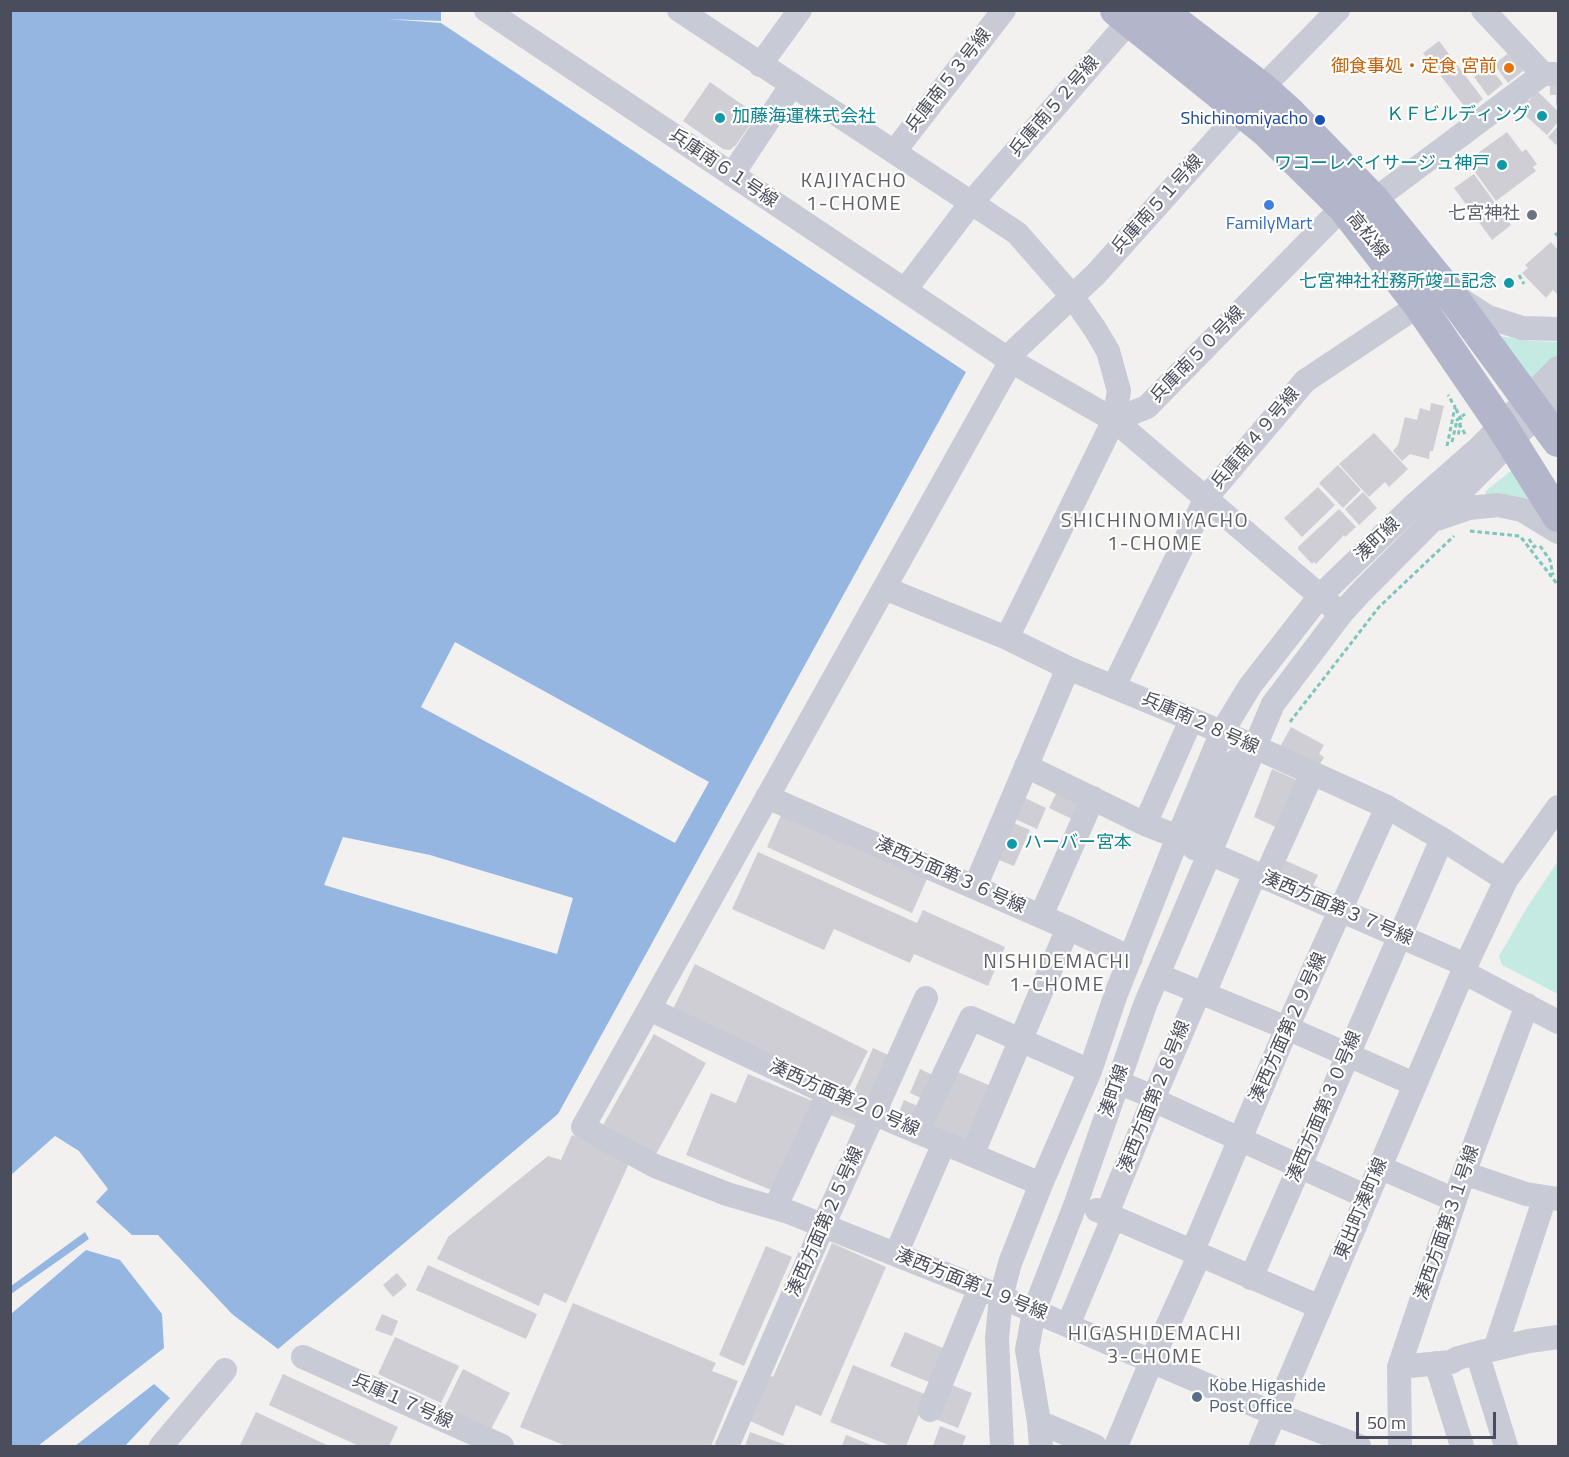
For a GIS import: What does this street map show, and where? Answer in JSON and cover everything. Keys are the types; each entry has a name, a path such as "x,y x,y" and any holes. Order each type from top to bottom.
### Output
{"main road":[{"name":"高松線","path":"1160,10 1262,88 1291,114 1374,200 1541,402 1558,441"},
{"name":"高松線","path":"1128,14 1267,132 1344,207 1419,305 1506,433 1558,516"}],"street":[{"name":"兵庫南６１号線","path":"486,10 1011,361 1114,420 1341,614"},
{"path":"679,10 1017,233 1072,296 1108,351 1119,391 1114,420 1007,638"},
{"path":"760,65 800,10"},
{"name":"兵庫南５３号線","path":"894,152 1004,10"},
{"path":"1262,88 1338,10"},
{"path":"1374,200 1551,74 1483,10"},
{"name":"兵庫南５２号線","path":"905,290 971,203 1128,14"},
{"path":"732,175 791,86"},
{"name":"兵庫南５１号線","path":"583,1127 1011,361 1016,347 1096,274 1242,111"},
{"name":"兵庫南５０号線","path":"1114,420 1147,407 1344,207"},
{"path":"1448,291 1488,317 1522,328 1558,328"},
{"name":"兵庫南４９号線","path":"1114,686 1206,498 1305,381 1419,305"},
{"name":"湊町線","path":"1041,1446 1027,1350 1034,1311 1076,1203 1117,1082 1158,975 1273,704 1341,614 1434,520 1506,433 1541,402 1558,368"},
{"name":"湊町線","path":"1002,1446 997,1338 990,1292 1010,1263 1090,1071 1178,837 1222,732 1250,686 1320,596 1405,513 1480,447 1506,433"},
{"path":"1434,520 1469,508 1498,505 1522,510 1548,538"},
{"name":"兵庫南２８号線","path":"884,588 1007,638 1068,668 1222,732 1387,807 1506,880"},
{"path":"975,887 1068,668"},
{"path":"1146,824 1191,720"},
{"name":"湊町線","path":"990,1292 1019,1267 1084,1109 1217,765 1222,732"},
{"name":"湊町線","path":"1160,913 1188,861 1225,769 1254,747"},
{"path":"1026,766 1178,837"},
{"name":"湊西方面第２８号線","path":"1068,1324 1111,1223 1110,1206 1197,997 1206,989 1312,774"},
{"name":"湊西方面第３６号線","path":"767,797 1041,916 1131,958"},
{"path":"1041,916 1093,798"},
{"name":"湊西方面第２９号線","path":"1116,1446 1197,1252 1239,1140 1387,807"},
{"name":"東出町湊町線","path":"1262,1446 1465,968 1506,880 1558,807"},
{"name":"湊西方面第３０号線","path":"1251,1278 1398,935 1442,839"},
{"name":"湊西方面第３７号線","path":"1209,853 1398,935 1465,968 1558,1022"},
{"path":"972,1155 1068,928"},
{"path":"1158,975 1414,1084"},
{"name":"湊西方面第２５号線","path":"727,1446 926,998"},
{"name":"湊西方面第３１号線","path":"1401,1446 1399,1367 1464,1173 1527,1005"},
{"name":"湊西方面第２０号線","path":"649,1010 828,1094 1041,1184"},
{"path":"917,1132 971,1018 1090,1071"},
{"path":"1117,1082 1367,1197"},
{"path":"776,1208 828,1094"},
{"name":"湊西方面第１９号線","path":"583,1127 655,1166 727,1194 776,1208 896,1254 1068,1324 1275,1414 1359,1446"},
{"path":"896,1254 944,1143"},
{"path":"1380,1167 1455,1200"},
{"path":"1464,1173 1526,1194 1552,1198 1486,1351 1506,1446"},
{"path":"1076,1203 1197,1252 1320,1307"},
{"path":"930,1410 990,1292"},
{"path":"1399,1367 1451,1362 1486,1351 1558,1337"},
{"name":"兵庫１７号線","path":"303,1357 502,1446"},
{"path":"1436,1363 1462,1446"},
{"path":"161,1446 225,1370"},
{"path":"1039,1422 1095,1446"}],"path":[{"path":"1555,232 1558,236"},
{"path":"1519,275 1524,284"},
{"path":"1444,387 1461,419 1459,429"},
{"path":"1447,447 1455,407"},
{"path":"1457,420 1452,442 1457,443"},
{"path":"1284,729 1379,607 1460,530 1520,536 1558,585"},
{"path":"1548,538 1553,578"}],"green space":[{"path":"1499,336 1558,342 1558,358 1531,382"},
{"path":"1512,470 1540,506 1514,496 1486,494 1487,490"},
{"path":"1558,861 1558,994 1502,965 1499,956"}],"water":[{"path":"11,11 441,11 441,21 387,19 441,23 966,372 558,1114 278,1349 232,1314 158,1235 132,1235 96,1202 108,1189 79,1151 55,1136 11,1175","holes":["455,642 709,782 675,843 421,707","343,837 430,855 573,898 557,954 324,885"]},
{"path":"85,1232 89,1239 11,1294 11,1286"},
{"path":"86,1250 120,1260 162,1314 164,1348 38,1446 11,1446 11,1314"},
{"path":"154,1384 170,1398 125,1446 75,1446"}],"building":[{"path":"1439,41 1483,99 1468,111 1423,53"},
{"name":"御食事処・定食 宮前","path":"1509,53 1521,63 1523,71 1508,83 1494,64"},
{"path":"1489,66 1503,84 1488,96 1474,77"},
{"name":"加藤海運株式会社","path":"710,82 757,115 730,150 723,149 683,121"},
{"path":"1550,85 1558,86 1558,105 1556,105 1556,95 1550,95"},
{"name":"ＫＦビルディング","path":"1537,91 1558,111 1558,122 1547,135 1517,108 1526,98 1529,101"},
{"path":"1558,126 1558,142 1556,145 1548,137"},
{"name":"ワコーレペイサージュ神戸","path":"1507,132 1522,152 1526,149 1537,164 1533,167 1536,171 1496,201 1467,161"},
{"path":"1474,174 1511,225 1492,240 1454,188"},
{"path":"1551,242 1558,250 1558,295 1553,290 1546,298 1522,273 1528,268 1525,265"},
{"path":"1431,403 1444,406 1429,459 1410,454 1402,461 1393,451 1398,445 1405,417 1417,420 1420,408 1430,411"},
{"path":"1374,433 1408,469 1389,487 1385,482 1369,497 1339,464"},
{"path":"1338,465 1361,490 1343,508 1319,483"},
{"path":"1318,487 1335,505 1302,537 1284,518"},
{"path":"1363,492 1377,508 1359,525 1345,509"},
{"path":"1339,509 1356,527 1345,537 1344,535 1316,564 1314,562 1312,564 1298,549 1299,546"},
{"path":"1291,727 1324,745 1319,754 1324,757 1318,768 1280,747"},
{"path":"1272,769 1299,781 1280,829 1254,817"},
{"path":"1058,790 1085,804 1076,821 1049,808"},
{"path":"1021,796 1046,808 1037,829 1011,817"},
{"path":"782,813 927,879 912,913 767,847"},
{"name":"ハーバー宮本","path":"1009,821 1030,830 1014,866 994,858"},
{"path":"758,852 917,923 923,910 1005,947 988,986 914,954 910,963 834,929 824,950 732,909"},
{"path":"1282,859 1318,875 1311,890 1276,873"},
{"path":"695,964 868,1051 845,1096 673,1009"},
{"path":"654,1034 706,1063 655,1156 602,1127"},
{"path":"873,1048 893,1057 872,1105 852,1096"},
{"path":"920,1069 935,1076 925,1100 910,1093"},
{"path":"953,1070 996,1088 973,1144 929,1126"},
{"path":"748,1074 813,1101 776,1192 686,1155 711,1093 736,1103"},
{"path":"904,1100 922,1108 917,1120 899,1112"},
{"path":"832,1104 865,1118 860,1127 828,1114"},
{"path":"572,1135 630,1161 566,1303 544,1293 539,1306 437,1259 448,1237 548,1156 561,1160"},
{"path":"832,1243 886,1267 821,1416 796,1405 783,1436 748,1420 768,1375 773,1377"},
{"path":"766,1246 792,1257 744,1366 719,1355"},
{"path":"428,1265 537,1314 526,1339 416,1290"},
{"path":"397,1273 407,1285 393,1297 383,1285"},
{"path":"573,1303 716,1363 712,1371 738,1381 711,1446 566,1446 520,1427"},
{"path":"382,1314 398,1321 392,1336 375,1330"},
{"path":"905,1332 950,1351 936,1385 890,1366"},
{"path":"395,1337 459,1366 441,1403 378,1374"},
{"path":"853,1365 927,1395 906,1446 891,1446 830,1422"},
{"path":"463,1369 510,1393 489,1433 443,1410"},
{"path":"283,1374 398,1427 389,1446 359,1446 269,1405"},
{"path":"947,1383 972,1393 958,1428 933,1418"},
{"path":"256,1412 329,1446 240,1445"},
{"path":"940,1426 966,1436 962,1446 933,1446"},
{"path":"750,1432 789,1446 745,1446"},
{"path":"846,1435 874,1446 842,1446"}],"place":[{"name":"御食事処・定食 宮前","path":"1509,68"},
{"name":"ＫＦビルディング","path":"1542,116"},
{"name":"加藤海運株式会社","path":"720,118"},
{"name":"Shichinomiyacho","path":"1320,120"},
{"name":"ワコーレペイサージュ神戸","path":"1502,165"},
{"name":"FamilyMart","path":"1269,205"},
{"name":"七宮神社","path":"1532,215"},
{"name":"七宮神社社務所竣工記念","path":"1509,283"},
{"name":"ハーバー宮本","path":"1012,844"},
{"name":"Kobe Higashide Post Office","path":"1197,1397"}],"district":[{"name":"KAJIYACHO 1-CHOME","path":"854,194"},
{"name":"SHICHINOMIYACHO 1-CHOME","path":"1155,534"},
{"name":"NISHIDEMACHI 1-CHOME","path":"1057,974"},
{"name":"HIGASHIDEMACHI 3-CHOME","path":"1155,1346"}]}
